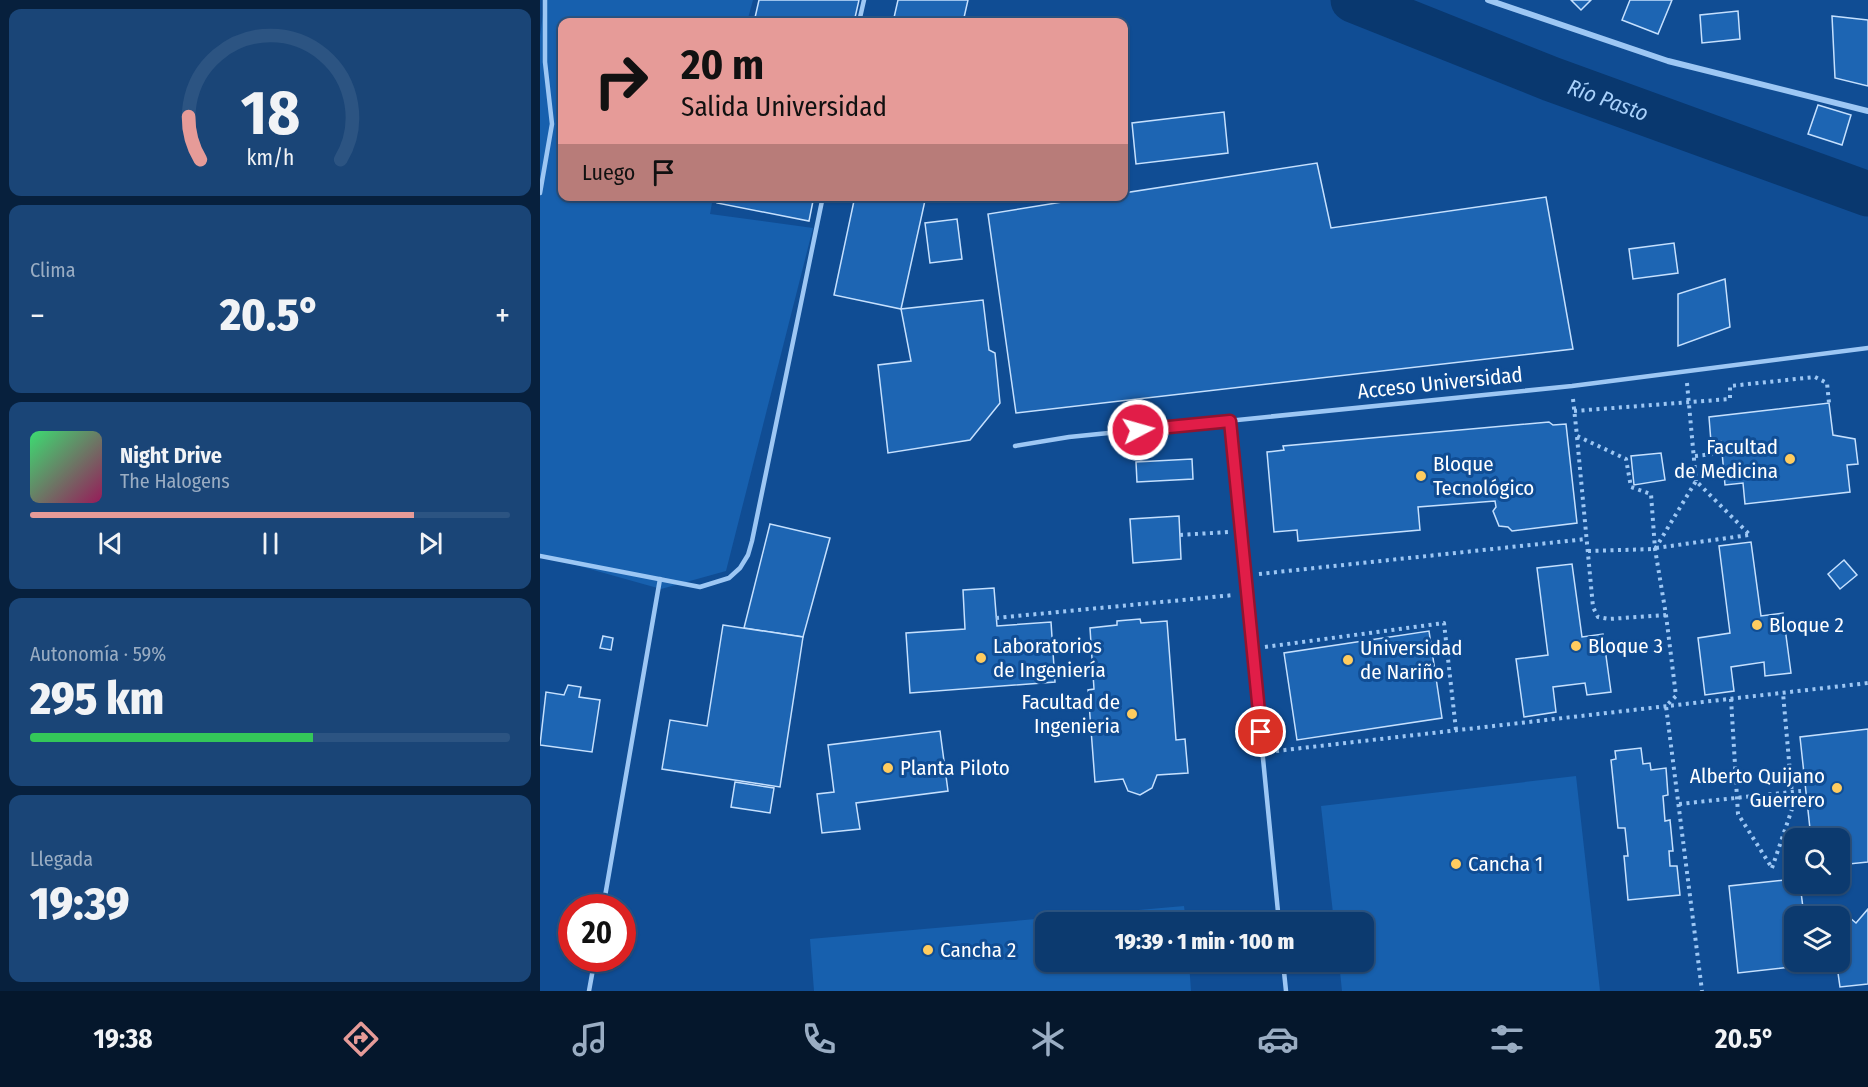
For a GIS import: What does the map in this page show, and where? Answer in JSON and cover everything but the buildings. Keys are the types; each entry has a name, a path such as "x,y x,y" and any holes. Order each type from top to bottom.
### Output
{"street":[{"path":"1488,0 1668,61 1868,111"}],"lane":[{"path":"540,193 552,124 545,62 545,0"},
{"path":"861,18 864,0"},
{"path":"540,556 700,587 729,578 740,568 748,555 822,201"},
{"name":"Acceso Universidad","path":"1015,446 1069,437 1572,386 1868,348"},
{"path":"1230,421 1278,912"},
{"path":"605,894 660,579"},
{"path":"589,991 592,972"},
{"path":"1284,972 1286,991"}],"path":[{"path":"1655,549 1696,481 1686,371"},
{"path":"1574,411 1730,399 1730,386 1815,377 1827,383 1829,403"},
{"path":"1572,386 1593,607 1598,617 1609,619 1666,615"},
{"path":"1577,436 1626,459 1631,487 1652,494 1655,549 1676,696 1666,706"},
{"path":"1695,456 1722,453"},
{"path":"1588,551 1655,549 1750,535 1696,481"},
{"path":"1180,535 1241,531"},
{"path":"1245,576 1586,539"},
{"path":"996,618 1247,594"},
{"path":"1252,648 1444,623 1456,730"},
{"path":"1263,753 1868,683"},
{"path":"1731,699 1738,814 1772,868 1793,806 1783,693"},
{"path":"1666,706 1702,991"},
{"path":"1678,804 1801,791"}],"shaded area":[{"path":"545,0 753,0 748,18 558,18 558,201 712,201 710,214 813,228 726,571 661,589 540,555 540,36"},
{"name":"Cancha 1","path":"1576,776 1600,991 1342,991 1340,972 1374,972 1374,912 1333,912 1321,806"},
{"name":"Cancha 2","path":"1184,906 1185,912 1116,912"},
{"name":"Cancha 2","path":"1035,919 1035,972 1190,972 1191,991 814,991 810,939"}],"waterway":[{"name":"Río Pasto","path":"1353,0 1551,79 1868,194"}],"place":[{"name":"Facultad de Medicina","path":"1790,459"},
{"name":"Bloque Tecnológico","path":"1421,476"},
{"name":"Bloque 2","path":"1757,625"},
{"name":"Bloque 3","path":"1576,646"},
{"name":"Laboratorios de Ingeniería","path":"981,658"},
{"name":"Universidad de Nariño","path":"1348,660"},
{"name":"Facultad de Ingenieria","path":"1132,714"},
{"name":"Planta Piloto","path":"888,768"},
{"name":"Alberto Quijano Guerrero","path":"1837,788"},
{"name":"Cancha 1","path":"1456,864"},
{"name":"Cancha 2","path":"928,950"}],"route":[{"path":"1138,430 1230,421 1261,732"}]}
